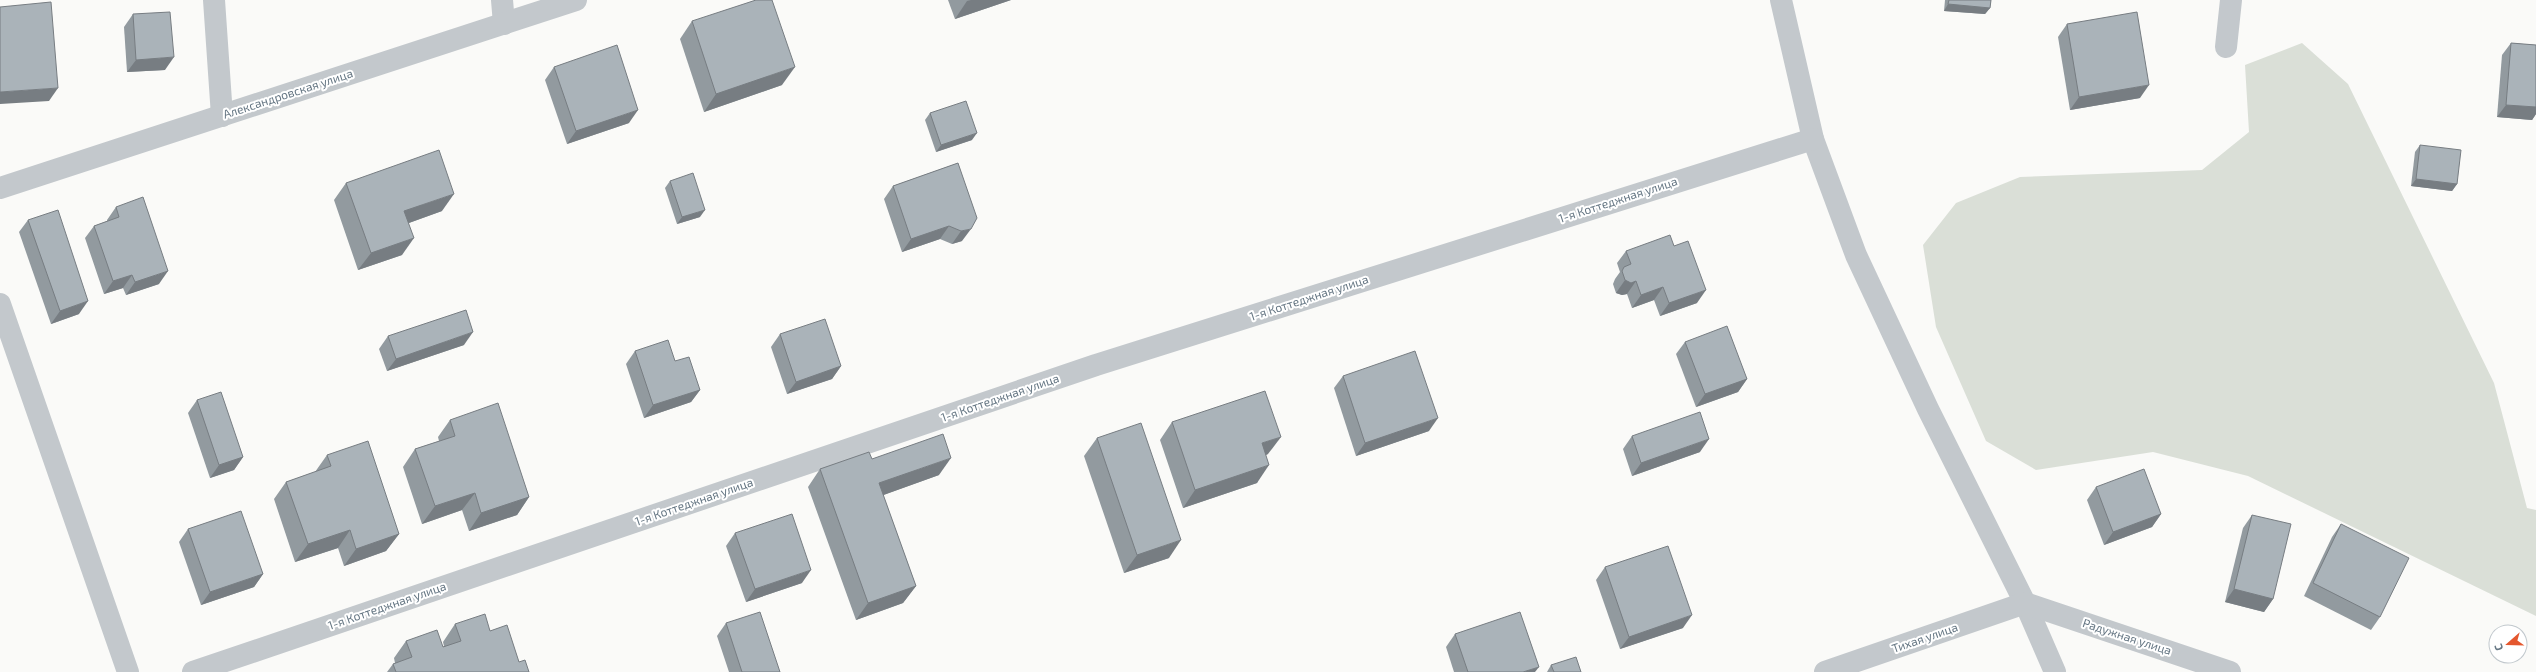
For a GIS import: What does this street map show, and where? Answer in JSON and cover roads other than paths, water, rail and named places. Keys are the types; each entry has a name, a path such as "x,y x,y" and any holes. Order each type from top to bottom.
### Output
{"street":[{"path":"214,0 222,116"},
{"path":"502,0 504,24"},
{"name":"Александровская улица","path":"0,188 576,0"},
{"path":"1780,0 1813,139 1856,255 1928,409 2025,604 2055,672"},
{"path":"2226,47 2231,0"},
{"name":"1-я Коттеджная улица","path":"192,672 1096,365 1813,139"},
{"path":"0,304 128,672"},
{"name":"Тихая улица","path":"1825,672 2025,604"},
{"name":"Радужная улица","path":"2025,604 2230,672"}]}
